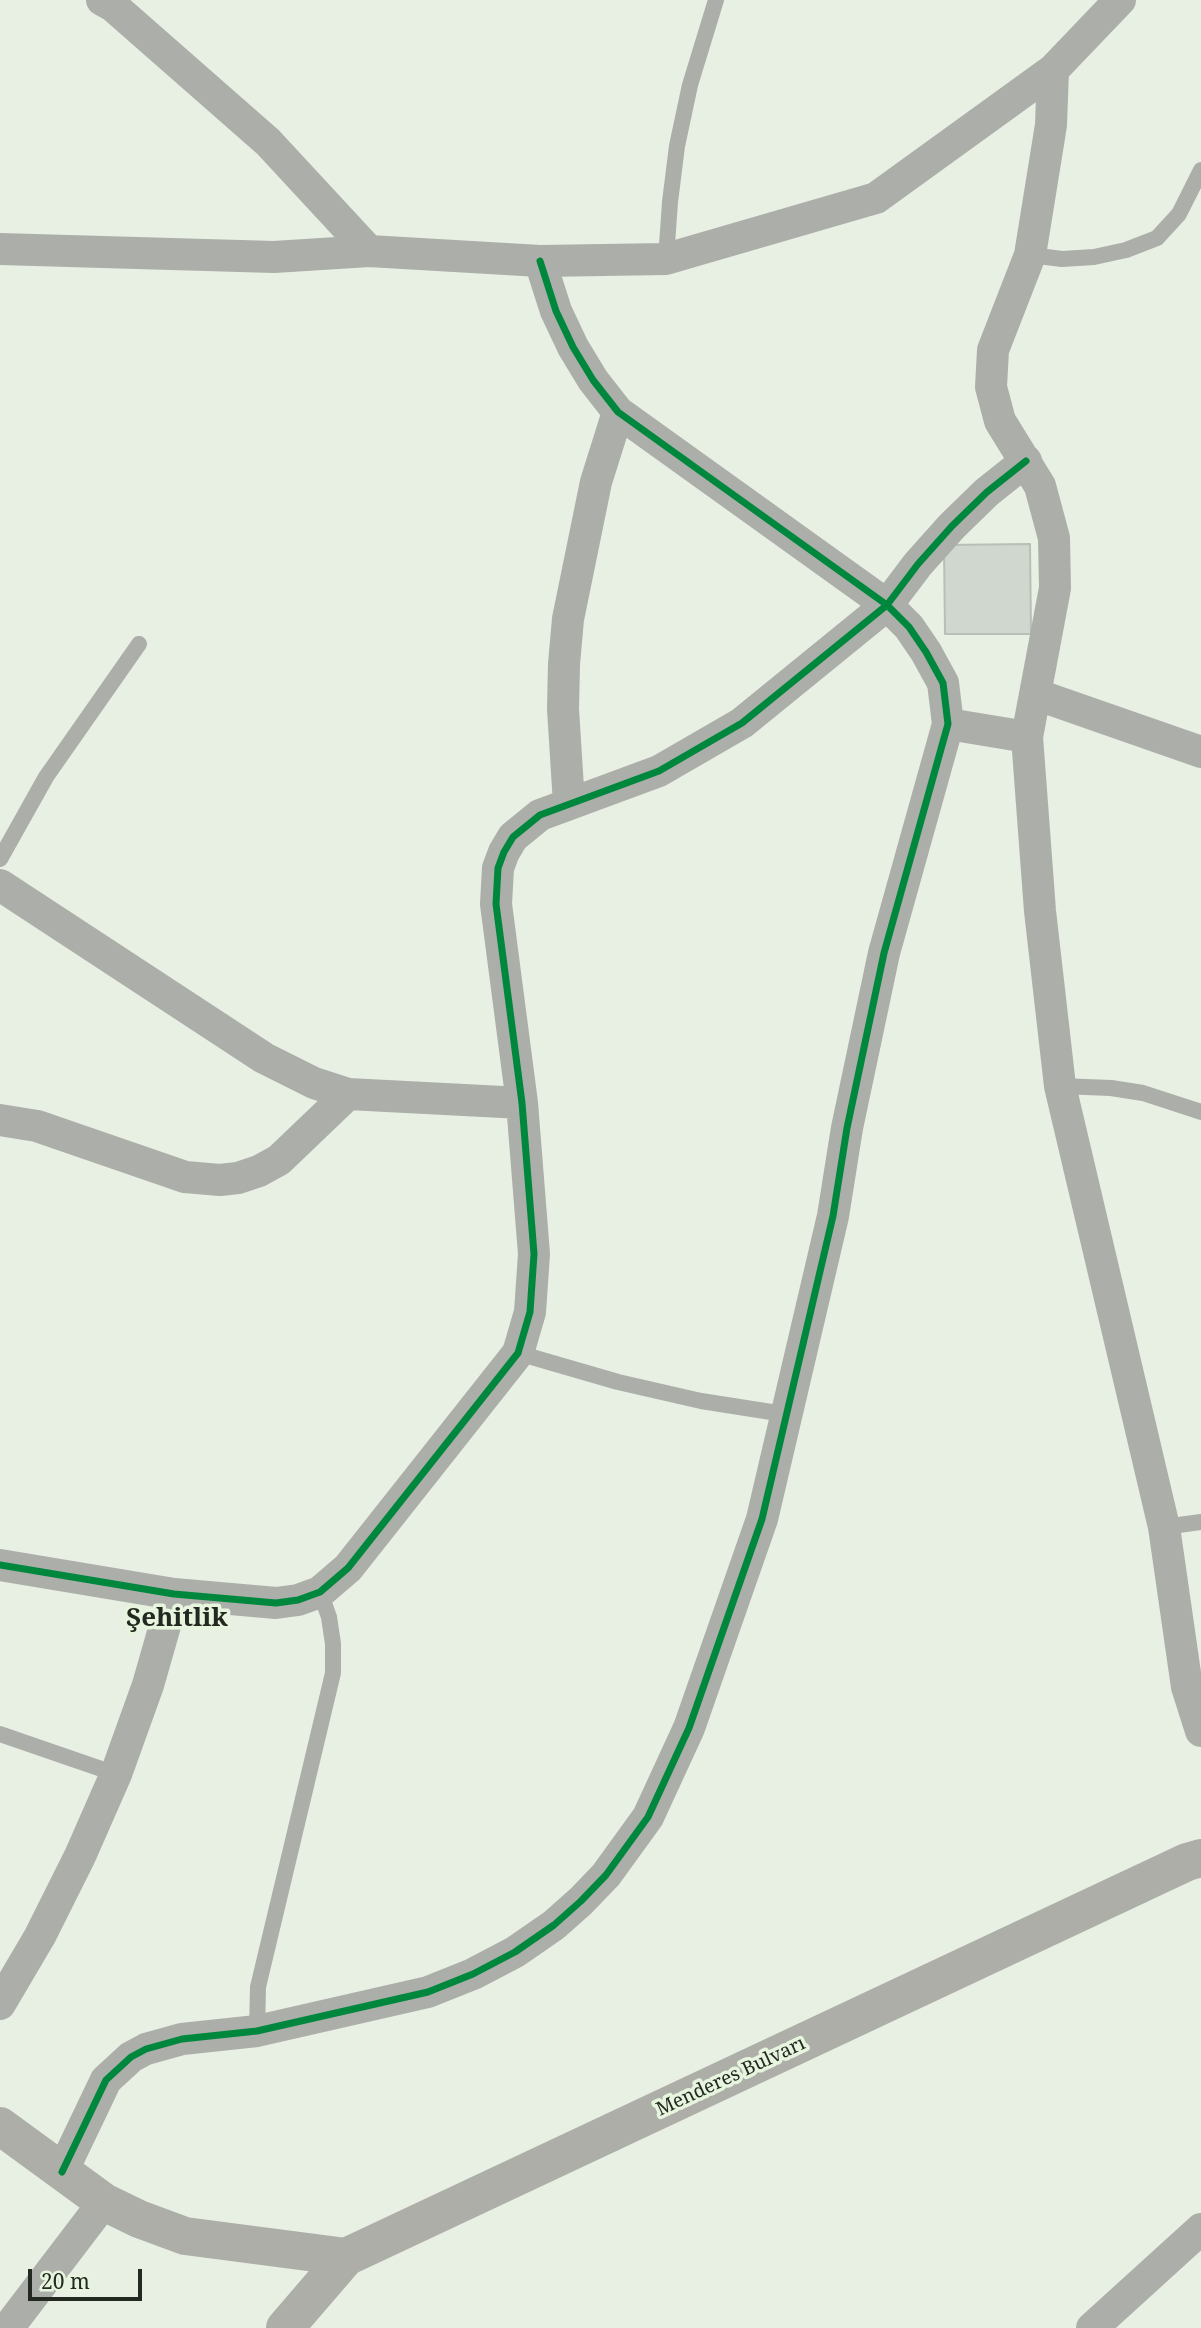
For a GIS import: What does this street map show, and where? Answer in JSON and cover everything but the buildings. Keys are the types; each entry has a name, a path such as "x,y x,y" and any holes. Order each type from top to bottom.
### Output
{"main road":[{"name":"Menderes Bulvarı","path":"285,2328 346,2257 1187,1862 1201,1858"},
{"path":"0,2126 104,2202 139,2219 185,2236 346,2257"}],"street":[{"path":"102,0 113,6 268,142 369,251"},
{"path":"0,248 274,257 369,251 540,261 666,259 876,198 1053,70 1120,0"},
{"path":"1053,70 1051,125 1030,255 999,332 990,369 991,387 1000,421 1040,486 1049,514 1057,563 1055,588 1027,737 1040,911 1060,1086 1164,1527 1187,1687 1201,1731"},
{"path":"62,2172 106,2080 131,2057 163,2042 257,2031 428,1992 473,1974 514,1952 554,1925 606,1875 648,1816 689,1728 762,1518 784,1414 833,1216 857,1078 884,953 948,724 943,683 915,636 887,605 618,412 593,380 573,347 556,311 540,261"},
{"path":"569,804 562,709 568,619 596,482 618,412"},
{"path":"0,1566 174,1594 276,1603 298,1600 320,1592 348,1568 518,1353 530,1312 534,1254 522,1103 496,904 498,868 513,837 540,815 659,771 742,723 887,605 918,564 952,526 1026,461"},
{"path":"1035,694 1201,752"},
{"path":"948,724 1027,737"},
{"path":"0,885 264,1058 314,1083 348,1094 522,1103"},
{"path":"0,1120 37,1126 185,1177 220,1180 259,1171 279,1160 348,1094"},
{"path":"0,2004 40,1936 80,1856 116,1774 148,1685 174,1594"},
{"path":"8,2328 104,2202"},
{"path":"1092,2328 1201,2230"}],"lane":[{"path":"666,259 677,146 690,85 716,0"},
{"path":"1030,255 1062,259 1094,257 1126,250 1157,238 1179,214 1201,170"},
{"path":"0,859 46,777 139,644"},
{"path":"1060,1086 1111,1088 1143,1093 1201,1112"},
{"path":"518,1353 618,1382 701,1401 784,1414"},
{"path":"1164,1527 1201,1522"},
{"path":"257,2031 258,1987 333,1673 329,1617 320,1592"},
{"path":"0,1734 116,1774"}],"cycle path":[{"path":"62,2172 106,2080 131,2057 146,2049 182,2039 257,2031 428,1992 473,1974 515,1952 554,1925 581,1901 606,1875 648,1817 689,1728 762,1519 833,1216 847,1128 884,953 948,724 943,683 909,627 887,605 618,412 593,380 573,347 556,311 540,261"},
{"path":"0,1565 174,1594 276,1603 298,1600 320,1592 348,1568 518,1353 530,1312 534,1254 522,1103 496,904 498,868 513,837 540,815 659,771 742,723 887,605 918,564 952,526 987,492 1026,461"}],"district":[{"name":"Şehitlik","path":"177,1619"}]}
